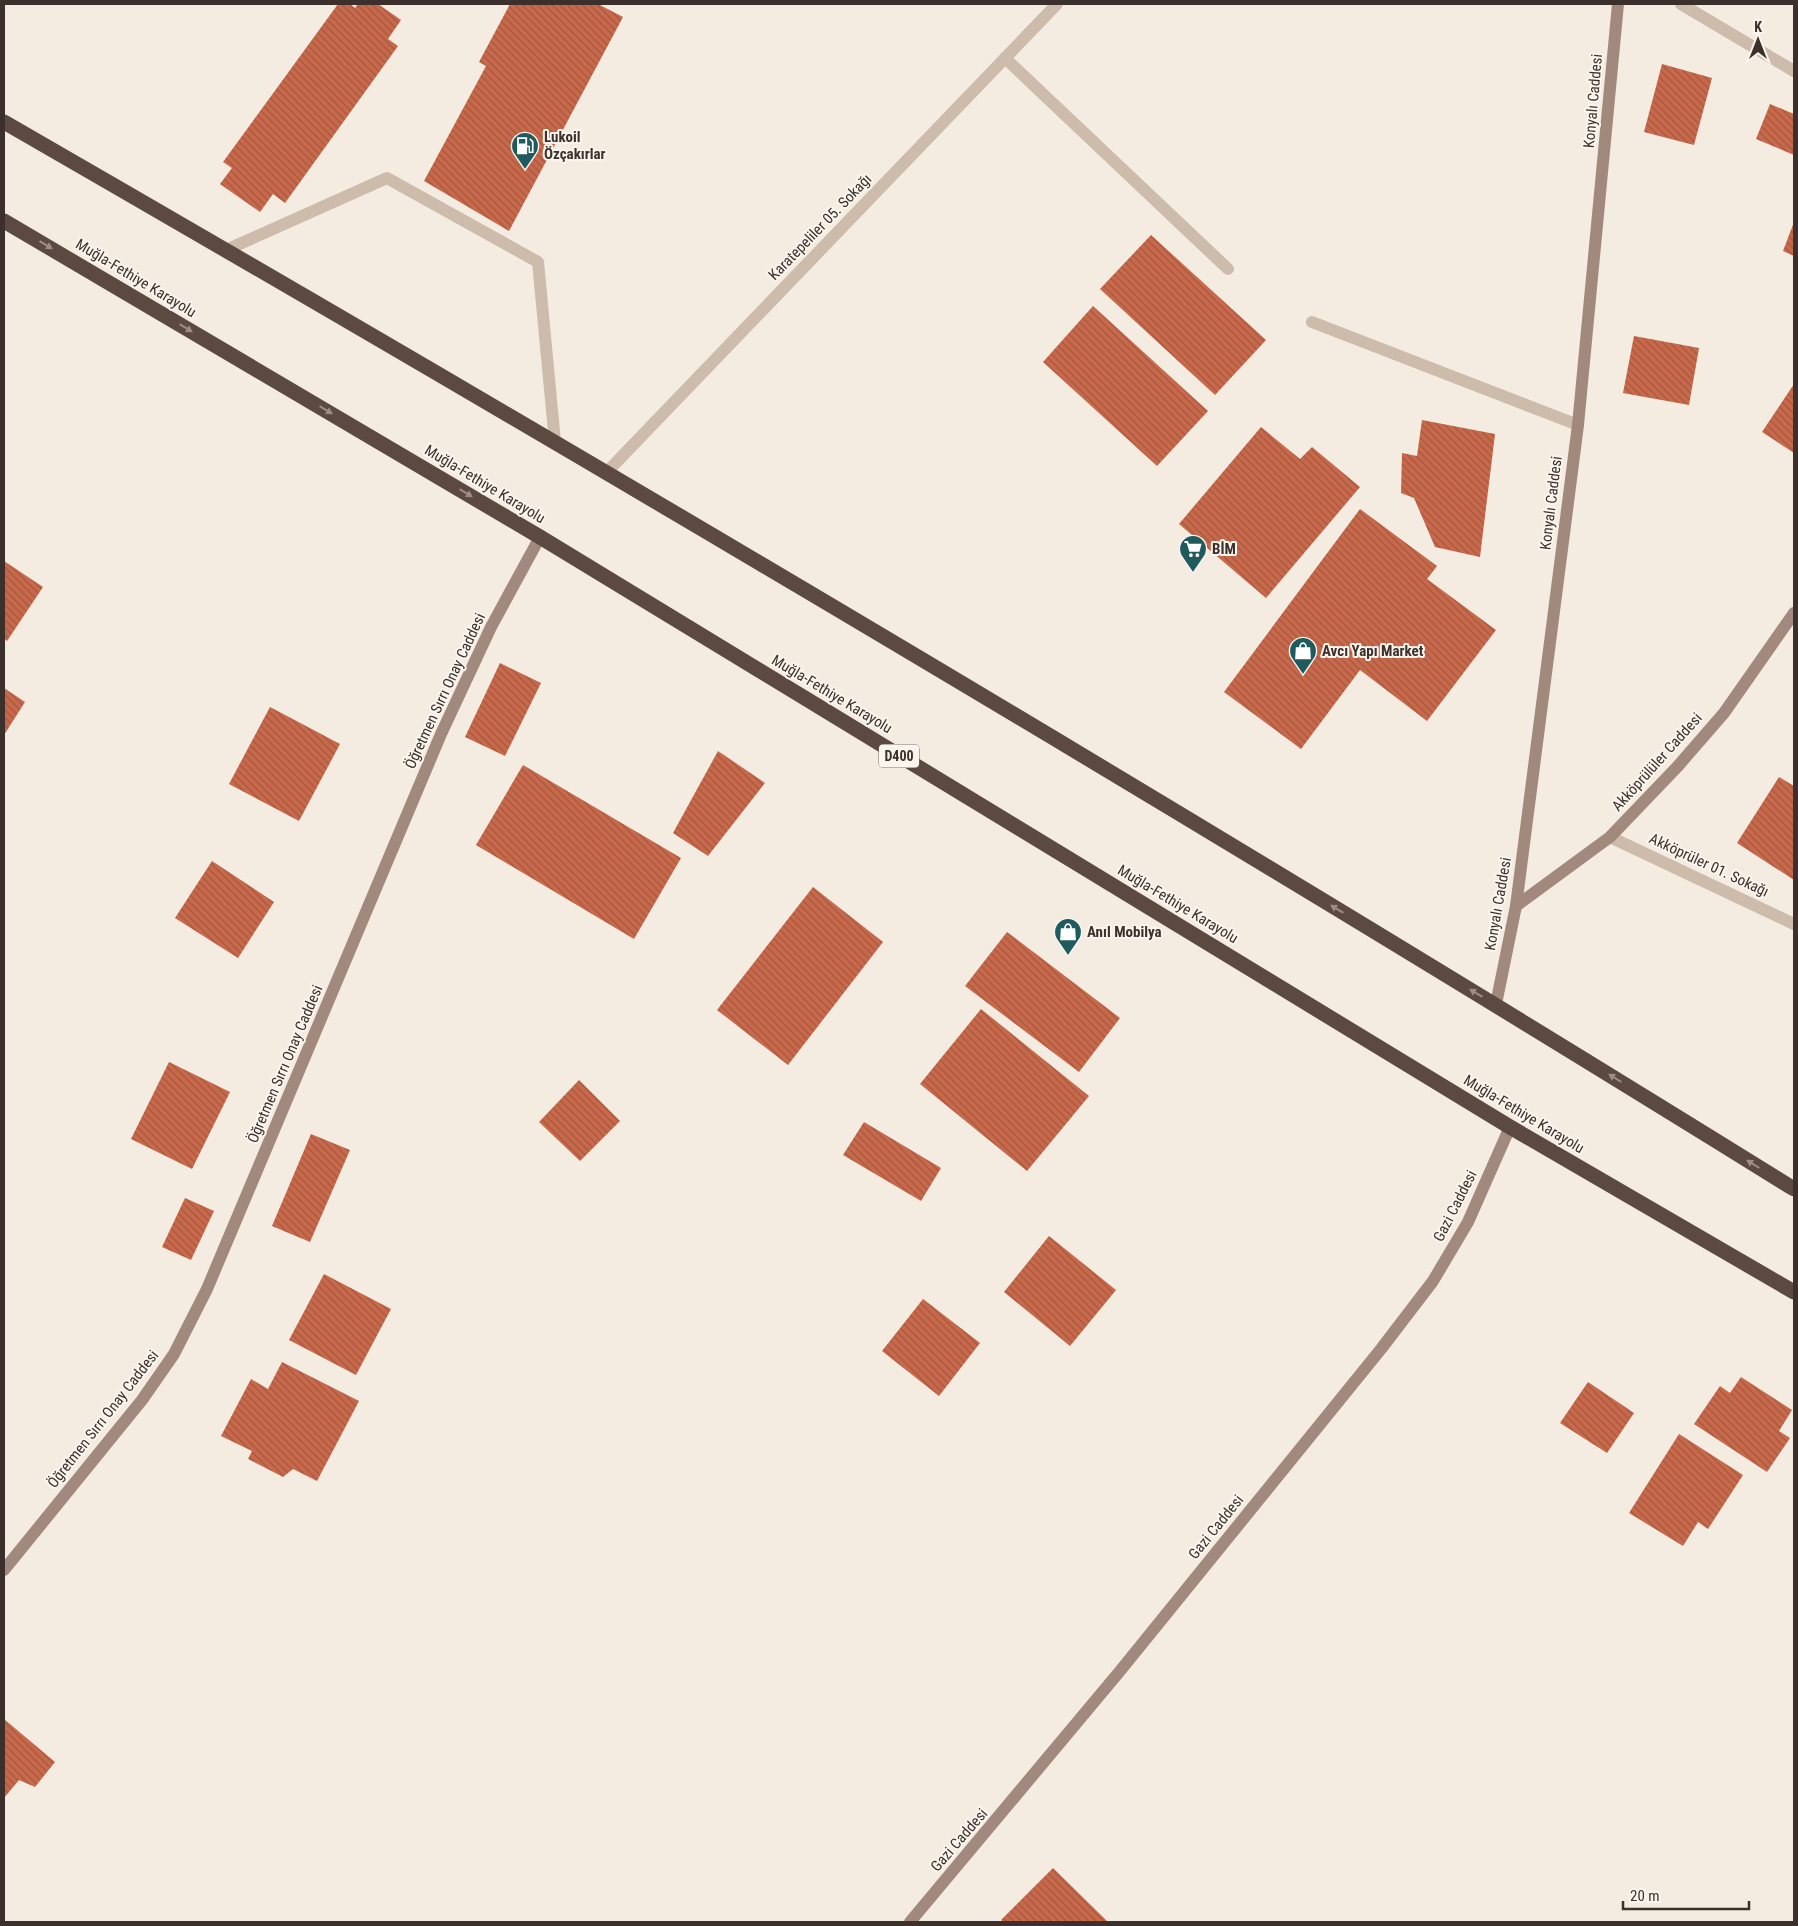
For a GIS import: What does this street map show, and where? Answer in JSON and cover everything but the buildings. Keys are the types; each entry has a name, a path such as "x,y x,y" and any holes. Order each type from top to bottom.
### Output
{"highway":[{"path":"4,122 555,442 1496,1004 1794,1189"},
{"name":"Muğla-Fethiye Karayolu","path":"4,220 540,537 1510,1127 1794,1292"}],"street":[{"name":"Karatepeliler 05. Sokağı","path":"606,473 1057,4"},
{"name":"Konyalı Caddesi","path":"1496,1004 1516,906 1578,425 1618,4"},
{"path":"1681,4 1794,71"},
{"path":"1005,58 1228,269"},
{"path":"226,250 387,178 538,262 555,442"},
{"path":"1312,322 1578,425"},
{"name":"Öğretmen Sırrı Onay Caddesi","path":"4,1570 142,1400 174,1354 207,1289 441,734 491,627 540,537"},
{"name":"Akköprülüler Caddesi","path":"1516,906 1610,837 1678,766 1724,713 1794,613"},
{"name":"Akköprüler 01. Sokağı","path":"1610,837 1794,924"},
{"name":"Gazi Caddesi","path":"910,1922 1003,1814 1120,1671 1433,1281 1468,1222 1510,1127"}],"place":[{"name":"Lukoil Özçakırlar","path":"525,170"},
{"name":"BİM","path":"1193,573"},
{"name":"Avcı Yapı Market","path":"1303,675"},
{"name":"Anıl Mobilya","path":"1068,956"}]}
